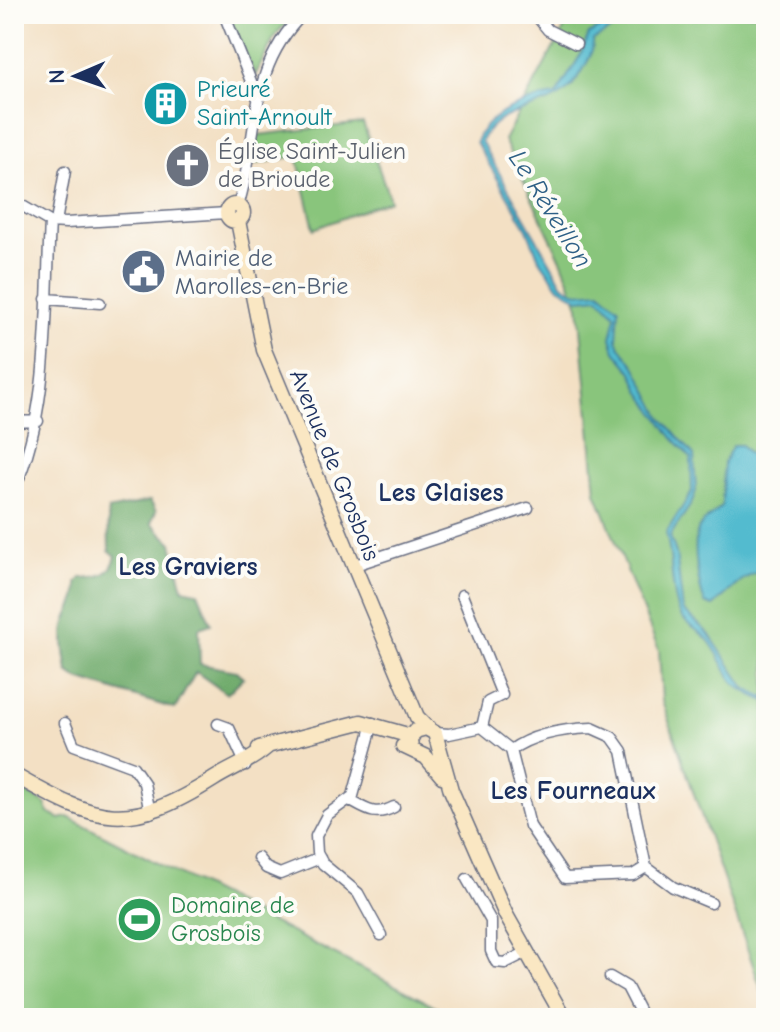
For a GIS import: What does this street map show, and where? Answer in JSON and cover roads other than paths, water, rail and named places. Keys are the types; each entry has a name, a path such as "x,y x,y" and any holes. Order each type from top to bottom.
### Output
{"street":[{"path":"224,14 258,99"},
{"path":"14,201 53,222 234,213 267,63 277,44 303,14"},
{"path":"535,14 548,30 576,44"},
{"path":"14,490 38,421 53,222 65,171"},
{"name":"Avenue de Grosbois","path":"234,213 264,350 352,566 525,953 564,1018"},
{"path":"46,299 100,303"},
{"path":"14,422 38,421"},
{"path":"352,566 528,508"},
{"path":"462,595 502,695 488,702 482,727"},
{"path":"65,723 74,745 133,767 140,774 150,813"},
{"path":"218,724 229,728 244,761"},
{"path":"14,775 87,812 119,818 174,805 267,747 347,724 427,735 482,727 511,750 530,826 565,878 633,875 646,867"},
{"path":"372,727 349,800 327,815 319,825 316,836 320,858 358,893 381,935"},
{"path":"511,750 520,744 570,729 592,728 612,737 622,751 646,867 673,887 711,903"},
{"name":"Avenue de Grosbois","path":"427,735 426,757 451,790"},
{"path":"349,800 372,813 394,807"},
{"path":"258,858 266,868 280,874 320,858"},
{"path":"467,879 491,921 491,951 496,962 505,963 525,953"},
{"path":"610,977 627,987 643,1018"}],"water":[{"path":"626,14 639,14 593,40 589,59 572,86 545,103 502,119 490,128 481,141 563,285 578,293 600,291 619,308 617,339 620,347 635,366 662,418 694,455 696,491 670,536 676,553 683,610 709,634 745,688 766,698 766,701 735,683 709,641 681,616 676,602 666,533 692,492 691,458 672,437 640,391 632,372 615,351 611,338 616,315 599,297 579,299 559,287 539,259 527,229 476,142 481,132 498,115 521,104 556,95 580,56 589,34"},
{"path":"733,445 741,445 766,471 766,567 742,580 713,606 705,603 700,587 697,535 703,522 722,506 724,462"}],"place":[{"name":"Prieuré Saint-Arnoult","path":"166,103"},
{"name":"Église Saint-Julien de Brioude","path":"187,165"},
{"name":"Mairie de Marolles-en-Brie","path":"144,272"},
{"name":"Domaine de Grosbois","path":"140,919"}],"district":[{"name":"Les Glaises","path":"441,493"},
{"name":"Les Graviers","path":"188,567"},
{"name":"Les Fourneaux","path":"573,791"}],"water label":[{"name":"Le Réveillon","path":"550,209"}]}
